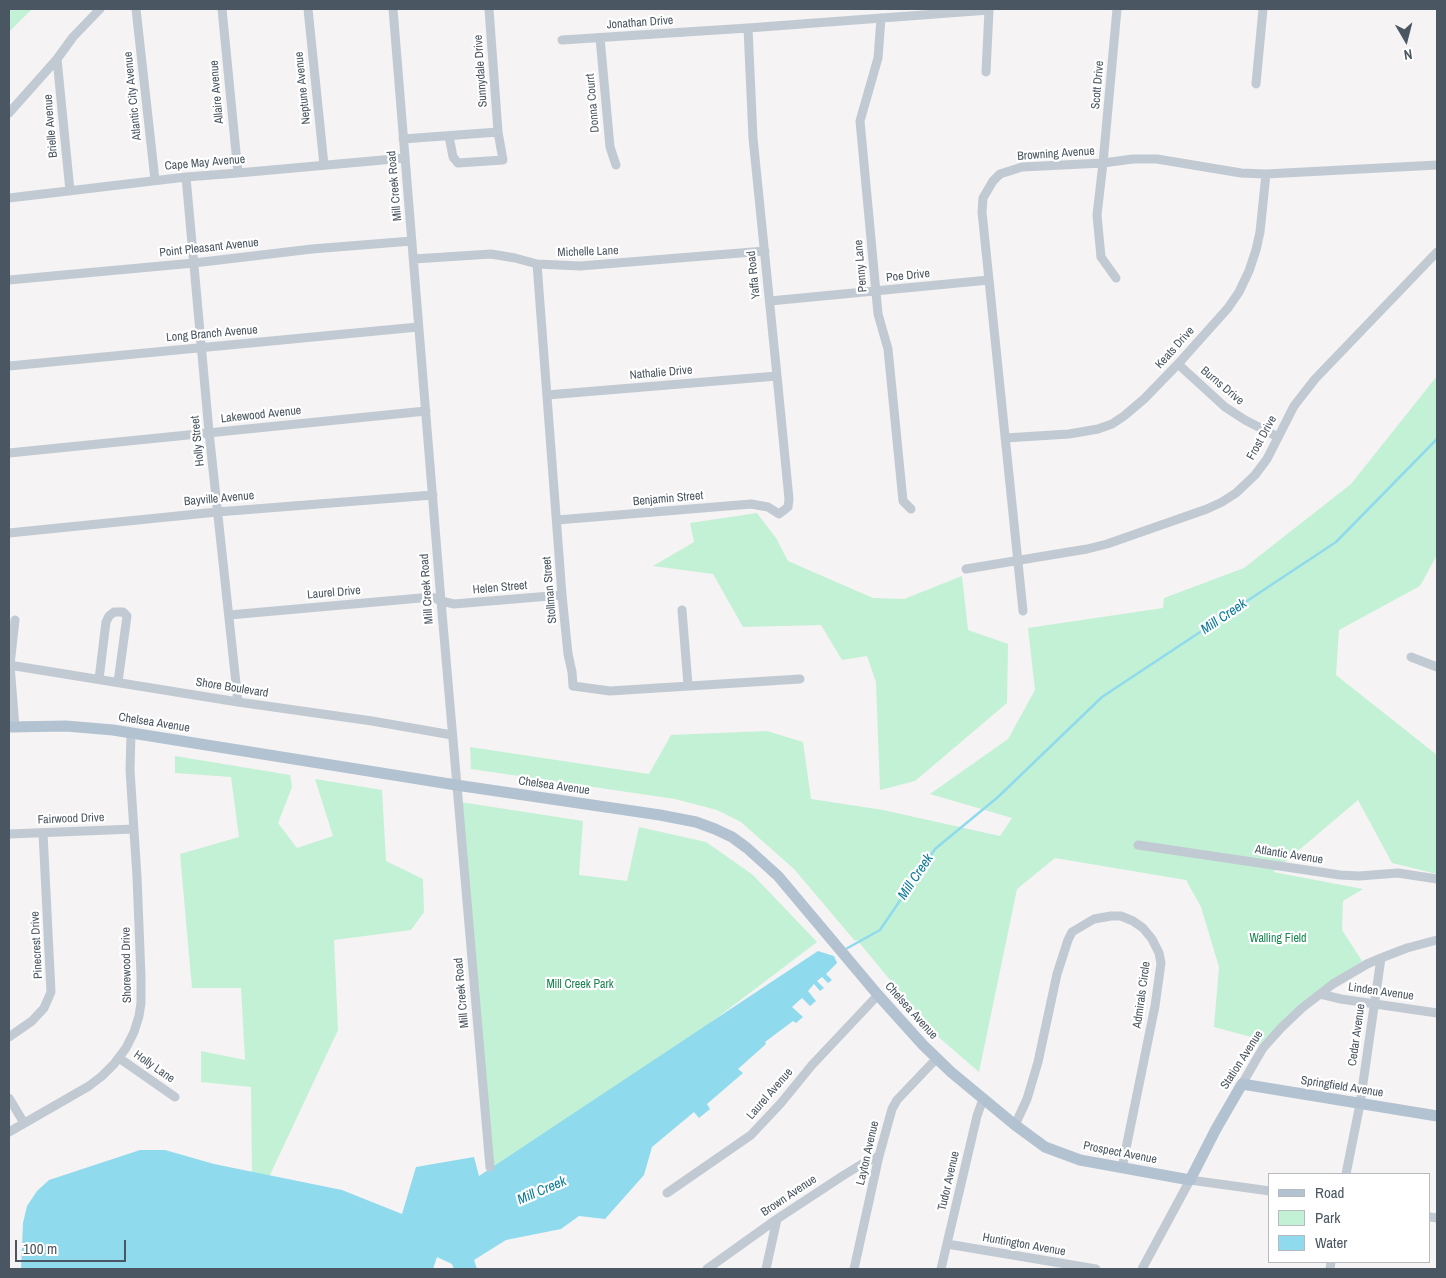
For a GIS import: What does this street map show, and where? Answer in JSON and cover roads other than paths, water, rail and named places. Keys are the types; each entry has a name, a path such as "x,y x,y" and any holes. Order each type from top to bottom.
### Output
{"main road":[{"name":"Chelsea Avenue","path":"12,727 89,728 131,733 456,785 660,815 696,822 716,829 747,848 778,876 846,958 923,1045 983,1099"},
{"name":"Springfield Avenue","path":"1242,1084 1437,1116"},
{"name":"Station Avenue","path":"1190,1180 1242,1084"},
{"name":"Prospect Avenue","path":"983,1099 1045,1147 1057,1152 1080,1160 1190,1180"}],"street":[{"path":"9,112 100,9"},
{"name":"Atlantic City Avenue","path":"136,9 155,180"},
{"name":"Allaire Avenue","path":"222,9 238,174"},
{"name":"Neptune Avenue","path":"308,9 324,165"},
{"name":"Mill Creek Road","path":"393,9 456,785 490,1167"},
{"name":"Sunnydale Drive","path":"449,136 453,157 458,163 504,160 498,132 489,9"},
{"name":"Scott Drive","path":"1116,278 1101,257 1097,215 1117,9"},
{"path":"1256,84 1264,9"},
{"path":"986,72 989,10"},
{"name":"Jonathan Drive","path":"562,40 989,10"},
{"name":"Penny Lane","path":"881,18 878,58 860,120 878,314 888,349 903,501 911,509"},
{"name":"Yaffa Road","path":"748,28 753,138 789,499 788,507 779,514"},
{"name":"Donna Courrt","path":"600,38 610,147 616,165"},
{"name":"Brielle Avenue","path":"57,59 70,190"},
{"path":"403,139 498,132"},
{"name":"Cape May Avenue","path":"9,198 155,180 405,158"},
{"name":"Browning Avenue","path":"1023,611 982,212 983,198 993,181 1000,174 1022,168 1103,163 1133,159 1156,159 1241,173 1266,174 1437,165"},
{"name":"Keats Drive","path":"1005,438 1069,434 1098,428 1112,424 1144,400 1228,308 1239,292 1256,250 1260,232 1266,174"},
{"name":"Holly Street","path":"186,177 209,432 238,702"},
{"name":"Point Pleasant Avenue","path":"9,280 194,263 312,249 412,241"},
{"name":"Michelle Lane","path":"414,259 491,254 537,264 580,266 765,251"},
{"name":"Frost Drive","path":"966,569 1107,544 1207,509 1236,493 1255,475 1267,459 1294,406 1315,379 1437,252"},
{"name":"Stollman Street","path":"537,264 562,595 573,686 610,691 800,679"},
{"name":"Poe Drive","path":"770,302 989,280"},
{"name":"Long Branch Avenue","path":"9,366 418,327"},
{"name":"Burns Drive","path":"1178,364 1225,407 1278,437"},
{"name":"Nathalie Drive","path":"547,395 777,376"},
{"name":"Lakewood Avenue","path":"9,453 426,411"},
{"name":"Bayville Avenue","path":"9,533 218,512 433,495"},
{"name":"Benjamin Street","path":"557,520 751,504 768,507 779,514"},
{"name":"Helen Street","path":"441,601 454,604 562,595"},
{"name":"Laurel Drive","path":"229,615 432,597 441,601"},
{"path":"682,610 688,685"},
{"path":"99,679 106,622 114,612 122,612 127,616 118,682"},
{"path":"12,727 10,665 15,620"},
{"path":"1411,657 1437,667"},
{"name":"Shore Boulevard","path":"10,665 452,735"},
{"name":"Shorewood Drive","path":"9,1132 89,1086 102,1076 126,1048 139,1016 141,1003 137,877 130,770 131,733"},
{"name":"Fairwood Drive","path":"9,834 134,828"},
{"name":"Pinecrest Drive","path":"9,1036 32,1021 44,1008 51,992 43,832"},
{"name":"Atlantic Avenue","path":"1138,845 1340,875 1359,876 1398,873 1437,879"},
{"name":"Admirals Circle","path":"1015,1125 1027,1099 1038,1062 1058,974 1072,932 1094,918 1121,916 1143,928 1152,939 1159,953 1161,963 1122,1168"},
{"name":"Station Avenue","path":"1242,1084 1263,1048 1302,1008 1320,994 1367,964 1406,948 1437,940"},
{"name":"Cedar Avenue","path":"1346,1173 1360,1104 1381,958"},
{"name":"Linden Avenue","path":"1320,994 1341,999 1437,1013"},
{"name":"Laurel Avenue","path":"667,1193 751,1135 781,1103 812,1065 878,995"},
{"name":"Holly Lane","path":"119,1058 175,1097"},
{"name":"Layton Avenue","path":"854,1269 888,1119 897,1100 937,1058"},
{"path":"9,1098 24,1123"},
{"name":"Tudor Avenue","path":"941,1269 977,1116 983,1099"},
{"name":"Brown Avenue","path":"707,1269 777,1219 850,1171 879,1156"},
{"name":"Station Avenue","path":"1142,1269 1190,1180"},
{"name":"Prospect Avenue","path":"1190,1180 1268,1191"},
{"path":"766,1269 777,1219"},
{"name":"Huntington Avenue","path":"947,1244 1096,1269"}],"water":[{"path":"818,951 834,956 837,963 826,974 832,980 828,983 822,977 817,981 824,988 820,991 814,984 808,991 816,1001 810,1006 802,998 792,1007 803,1017 796,1023 793,1021 765,1042 766,1044 738,1069 743,1073 707,1104 710,1109 699,1118 694,1112 652,1147 644,1175 605,1219 579,1216 561,1229 506,1240 474,1260 477,1269 454,1269 452,1264 437,1257 433,1269 21,1269 23,1223 27,1206 37,1191 49,1180 140,1150 165,1150 214,1164 342,1190 402,1214 416,1167 474,1157 479,1176"}],"waterway":[{"name":"Mill Creek","path":"844,950 880,930 935,849 998,797 1102,697 1336,542 1437,439"}],"park label":[{"name":"Walling Field","path":"1278,939"},
{"name":"Mill Creek Park","path":"580,985"}]}
